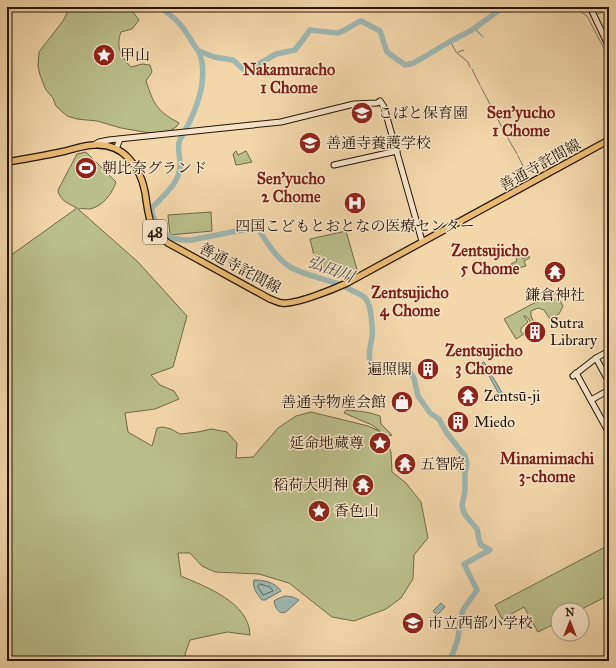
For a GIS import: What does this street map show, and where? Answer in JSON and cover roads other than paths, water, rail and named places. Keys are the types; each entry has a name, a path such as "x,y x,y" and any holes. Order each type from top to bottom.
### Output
{"main road":[{"name":"善通寺詫間線","path":"7,162 94,145 103,145 123,152 135,164 143,181 151,224 160,236 168,243 279,302 287,303 327,292 343,285 609,140"}],"street":[{"path":"590,7 609,47"},
{"path":"94,145 99,142 120,139 281,122 354,104 377,103 380,101 384,107 422,241"},
{"path":"116,149 120,139"},
{"path":"334,165 397,151"},
{"path":"609,351 596,358 575,374 609,433"},
{"path":"596,358 609,382"},
{"path":"591,400 609,390"}],"water":[{"path":"484,362 504,396 501,398 482,363"},
{"path":"254,580 269,582 276,585 281,591 265,600 262,600 254,588"},
{"path":"285,596 293,597 299,600 286,612 281,613 276,608 274,601"},
{"path":"441,603 445,607 437,615 433,611"}],"waterway":[{"name":"弘田川","path":"160,7 180,24 199,52 202,61 203,78 197,105 179,143 179,174 173,185 151,209 156,224 164,234 169,237 182,240 191,240 257,227 276,254 290,267 338,284 363,296 368,302 371,317 372,333 369,357 372,366 381,370 392,364 396,364 410,372 414,378 418,396 430,413 439,419 446,432 465,456 467,464 465,473 465,491 462,505 463,510 477,529 481,545 490,550 464,564 477,590 463,610 458,639 450,661"},
{"path":"199,51 214,57 233,60 243,69 248,70 276,54 295,50 310,30 337,33 361,21 380,31 387,52 405,65 414,63 472,30 506,7"},
{"path":"574,7 587,16 609,58"},
{"path":"598,14 609,9"},
{"path":"474,28 483,37"},
{"path":"450,41 456,52 468,62 470,67"},
{"path":"458,52 464,50"},
{"path":"472,69 480,85"},
{"path":"481,87 504,131"},
{"path":"505,133 517,154"},
{"path":"518,156 528,176"}],"place":[{"name":"甲山","path":"104,55"},
{"name":"こばと保育園","path":"362,113"},
{"name":"善通寺養護学校","path":"310,143"},
{"name":"朝比奈グランド","path":"86,168"},
{"name":"四国こどもとおとなの医療センター","path":"355,203"},
{"name":"鎌倉神社","path":"555,272"},
{"name":"Sutra Library","path":"535,332"},
{"name":"遍照閣","path":"428,369"},
{"name":"Zentsū-ji","path":"468,396"},
{"name":"善通寺物産会館","path":"402,402"},
{"name":"Miedo","path":"458,422"},
{"name":"延命地蔵尊","path":"380,443"},
{"name":"五智院","path":"405,464"},
{"name":"稻荷大明神","path":"363,485"},
{"name":"香色山","path":"319,511"},
{"name":"市立西部小学校","path":"413,623"}],"district":[{"name":"Nakamuracho 1 Chome","path":"289,78"},
{"name":"Sen'yucho 1 Chome","path":"521,121"},
{"name":"Sen'yucho 2 Chome","path":"291,187"},
{"name":"Zentsujicho 5 Chome","path":"490,259"},
{"name":"Zentsujicho 4 Chome","path":"410,301"},
{"name":"Zentsujicho 3 Chome","path":"484,359"},
{"name":"Minamimachi 3-chome","path":"547,467"}]}
